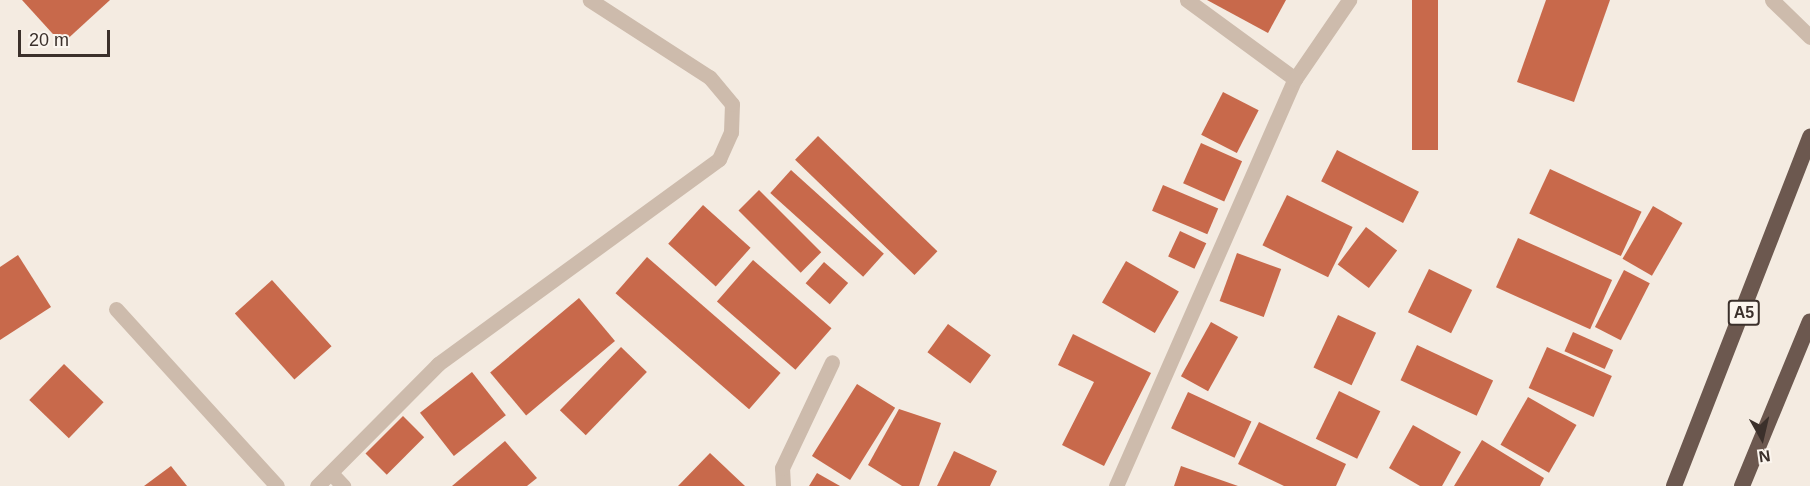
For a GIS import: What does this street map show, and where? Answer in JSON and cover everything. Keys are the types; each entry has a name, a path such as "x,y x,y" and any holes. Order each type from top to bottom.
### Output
{"highway":[{"name":"A5","path":"1674,486 1810,137"},
{"path":"1742,486 1810,321"}],"street":[{"path":"317,486 438,364 719,159 731,132 732,104 709,77 590,0"},
{"path":"1187,0 1295,79"},
{"path":"1116,486 1295,79 1349,0"},
{"path":"1772,0 1810,37"},
{"path":"116,309 277,486"},
{"path":"783,486 782,468 831,362"},
{"path":"331,473 343,486"}],"building":[{"path":"22,0 110,0 62,44"},
{"path":"1207,0 1286,0 1268,33"},
{"path":"1412,0 1438,0 1438,150 1412,150"},
{"path":"1546,0 1610,0 1574,102 1517,82"},
{"path":"1223,92 1259,110 1237,153 1201,135"},
{"path":"818,136 937,251 914,275 795,160"},
{"path":"1201,143 1242,161 1224,201 1183,183"},
{"path":"1337,150 1419,192 1403,223 1321,181"},
{"path":"1550,169 1642,212 1621,256 1529,213"},
{"path":"791,170 884,254 863,277 770,193"},
{"path":"1163,185 1218,208 1207,234 1152,211"},
{"path":"759,190 821,252 801,273 738,211"},
{"path":"1287,195 1353,227 1328,277 1262,245"},
{"path":"703,205 751,248 716,286 668,244"},
{"path":"1653,206 1682,223 1652,276 1622,259"},
{"path":"1366,227 1397,250 1369,288 1338,265"},
{"path":"1180,231 1206,243 1194,269 1168,256"},
{"path":"1518,238 1612,280 1590,329 1496,287"},
{"path":"1237,253 1281,269 1264,317 1220,301"},
{"path":"18,255 51,307 0,340 0,267"},
{"path":"647,257 781,373 749,409 616,293"},
{"path":"753,260 831,328 795,370 717,302"},
{"path":"1126,261 1179,292 1155,333 1102,303"},
{"path":"824,262 848,283 830,304 806,283"},
{"path":"1429,269 1472,290 1451,333 1408,312"},
{"path":"1624,270 1650,283 1621,340 1595,327"},
{"path":"272,280 332,346 294,380 235,313"},
{"path":"579,298 615,341 526,415 490,373"},
{"path":"1338,315 1376,333 1352,385 1313,368"},
{"path":"1211,322 1238,337 1208,391 1181,376"},
{"path":"948,324 991,355 970,383 927,352"},
{"path":"1573,332 1613,350 1605,369 1564,351"},
{"path":"1073,334 1151,373 1104,466 1062,445 1094,382 1058,365"},
{"path":"1417,345 1493,380 1477,416 1401,380"},
{"path":"621,347 647,372 586,435 560,410"},
{"path":"1547,347 1612,376 1594,417 1529,388"},
{"path":"64,364 104,402 69,438 29,400"},
{"path":"472,372 506,415 454,456 420,413"},
{"path":"857,384 895,408 850,480 812,456"},
{"path":"1339,391 1380,411 1357,459 1316,439"},
{"path":"1188,392 1251,422 1235,458 1171,428"},
{"path":"1528,397 1576,425 1549,473 1500,445"},
{"path":"899,409 941,423 919,486 902,486 868,465"},
{"path":"403,416 424,437 387,475 366,453"},
{"path":"1259,422 1346,464 1336,486 1284,486 1238,464"},
{"path":"1413,425 1461,452 1442,486 1420,486 1389,468"},
{"path":"1482,440 1544,478 1540,486 1454,486"},
{"path":"505,441 537,478 527,486 452,486"},
{"path":"954,451 997,471 990,486 937,486"},
{"path":"710,453 745,486 678,486"},
{"path":"171,466 187,486 144,486"},
{"path":"1181,466 1238,486 1174,486"},
{"path":"817,473 840,486 809,486"}]}
